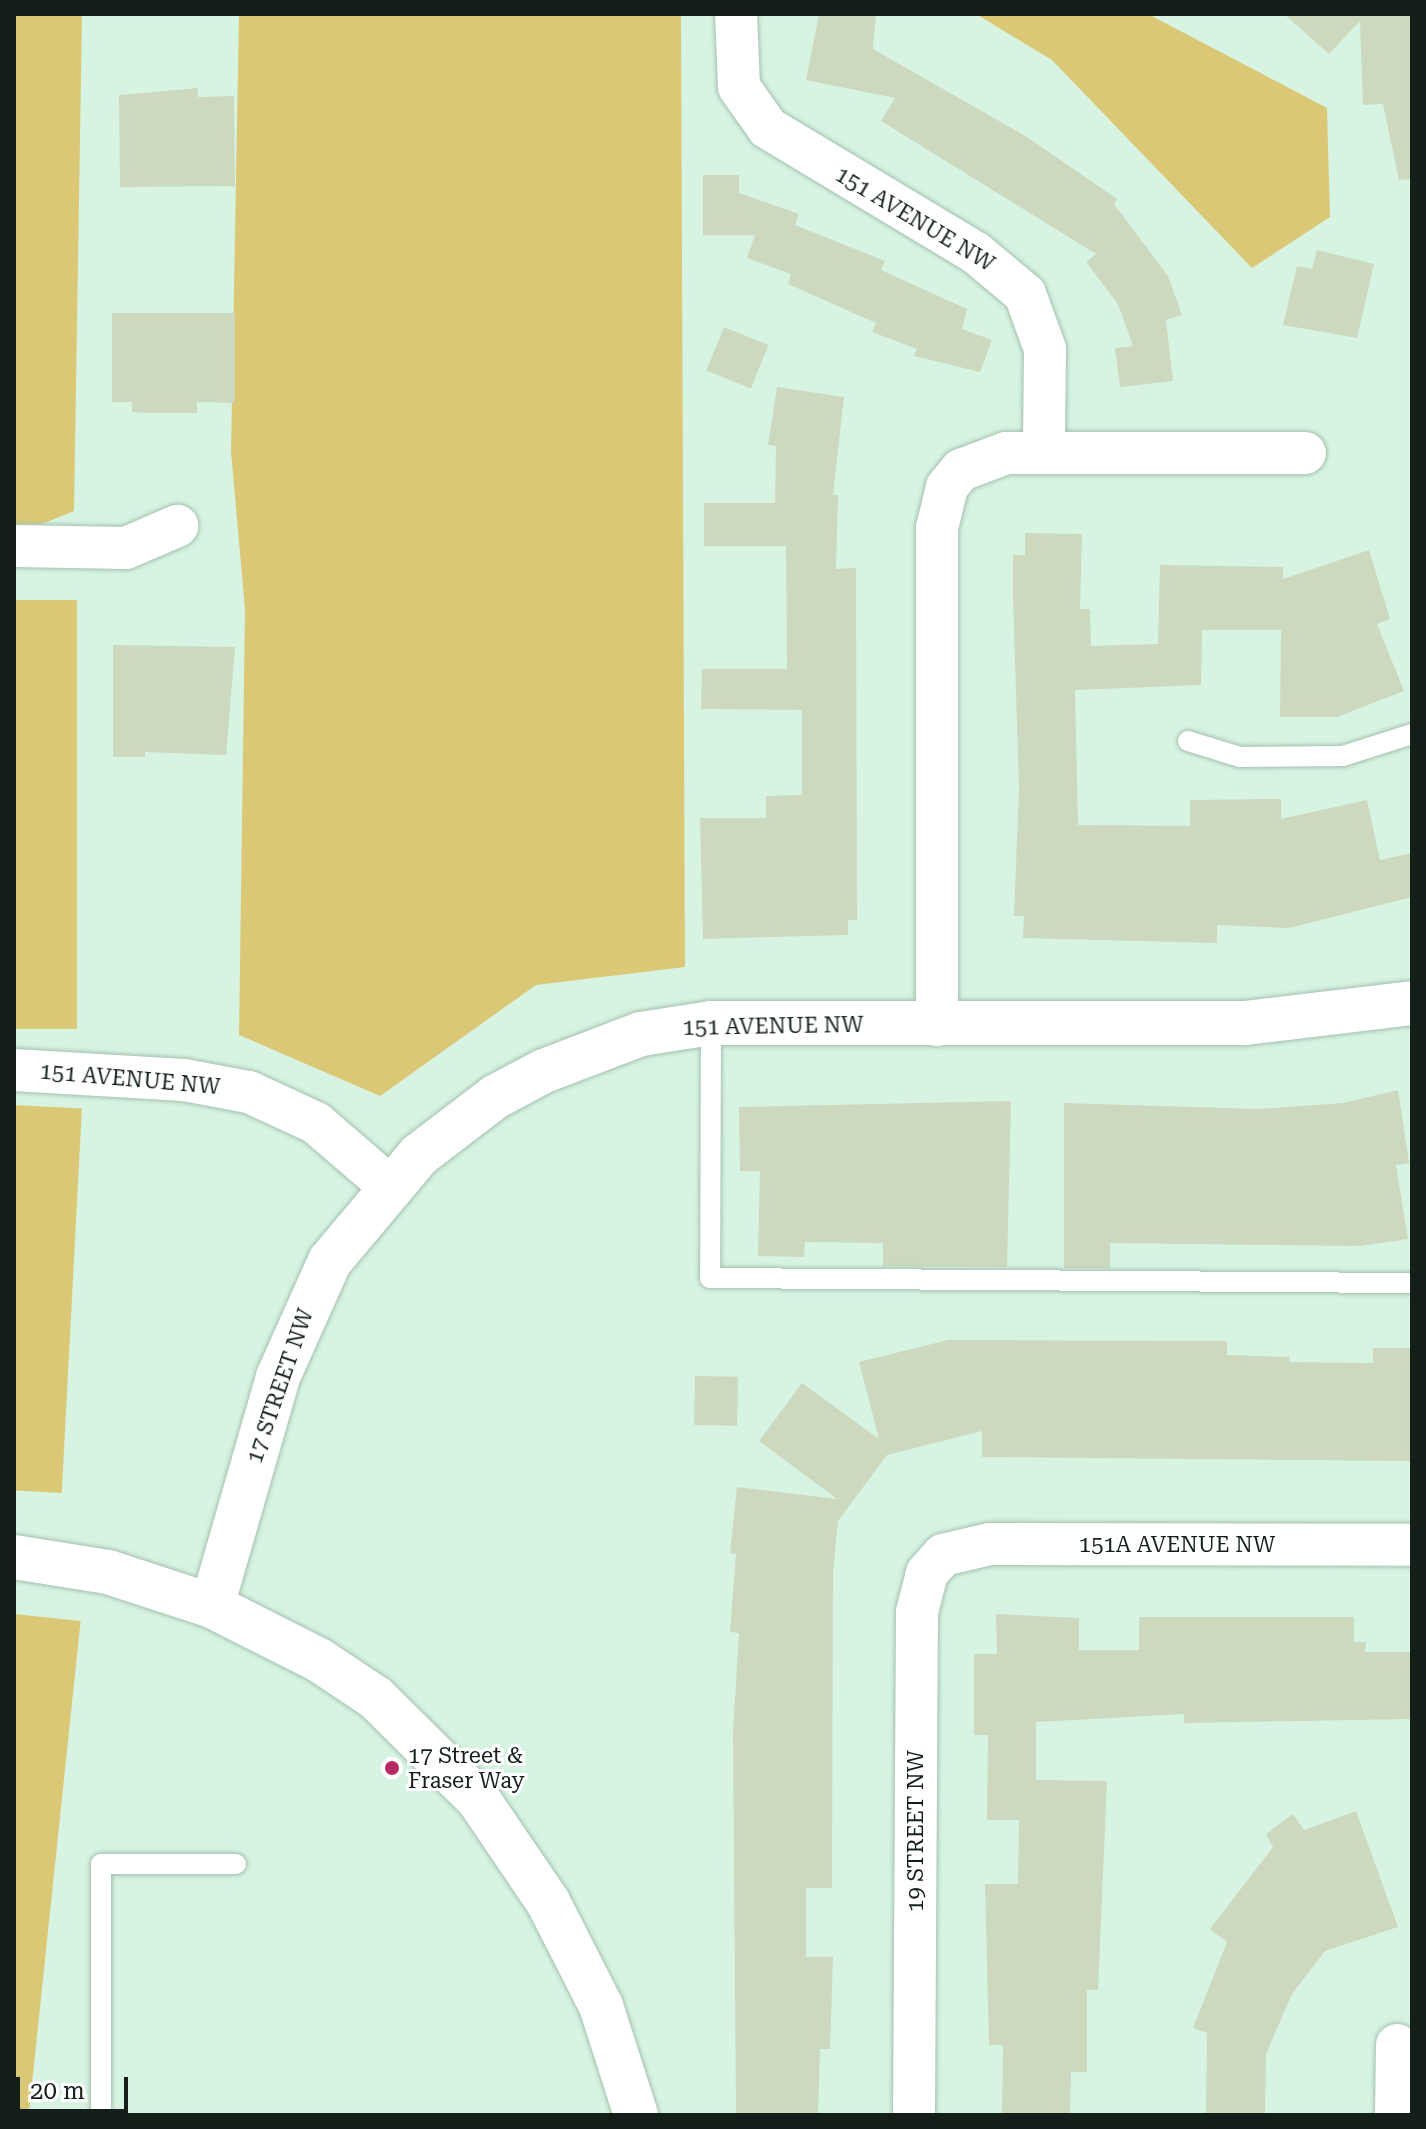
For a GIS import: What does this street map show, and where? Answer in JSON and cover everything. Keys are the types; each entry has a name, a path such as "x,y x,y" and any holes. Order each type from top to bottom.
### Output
{"street":[{"name":"151 AVENUE NW","path":"736,14 739,87 768,128 976,253 1025,294 1045,349 1044,452"},
{"path":"937,1025 940,506 961,470 981,459 1044,452 1305,453"},
{"path":"14,546 126,548 177,526"},
{"name":"151 AVENUE NW","path":"14,1070 184,1080 249,1092 316,1123 388,1185 457,1123 544,1071 641,1034 711,1023 1245,1023 1412,1003"},
{"name":"17 STREET NW","path":"212,1606 297,1329 330,1261 388,1185"},
{"name":"151A AVENUE NW","path":"943,1555 990,1544 1412,1545"},
{"name":"19 STREET NW","path":"914,2115 917,1612 927,1573 943,1555"},
{"path":"14,1557 108,1572 212,1606 319,1660 376,1698 478,1799 582,1965 614,2039 636,2115"},
{"path":"1396,2115 1397,2045"}],"lane":[{"path":"1188,741 1240,757 1343,756 1412,734"},
{"path":"711,1023 710,1278 1412,1283"},
{"path":"101,2115 101,1864 236,1864"}],"shaded area":[{"path":"14,14 82,14 74,511 42,524 14,524"},
{"path":"239,14 681,14 685,967 536,985 380,1096 239,1035 245,609 231,452"},
{"path":"976,14 1148,14 1327,108 1330,217 1252,268 1052,60"},
{"path":"14,600 77,600 77,1029 14,1029"},
{"path":"14,1105 82,1109 62,1493 14,1491"},
{"path":"14,1614 81,1621 29,2115 14,2115"}],"building":[{"path":"819,14 876,14 873,49 1027,137 1117,199 1114,204 1168,276 1182,315 1166,320 1173,381 1120,387 1115,348 1133,346 1118,304 1086,262 1096,254 881,121 895,98 806,80"},
{"path":"1284,14 1412,14 1412,179 1399,180 1383,104 1363,105 1360,21 1329,54"},
{"path":"198,88 198,97 234,96 235,186 120,187 119,95"},
{"path":"703,175 739,175 739,193 799,214 795,225 885,261 881,270 967,309 962,329 992,340 980,372 914,356 917,349 872,332 876,323 788,284 791,274 747,258 755,235 703,235"},
{"path":"1317,250 1374,264 1357,338 1283,325 1297,266 1312,269"},
{"path":"112,313 235,313 235,403 197,402 197,413 152,413 132,412 132,402 112,402"},
{"path":"724,327 769,345 751,389 706,371"},
{"path":"777,387 844,397 833,495 838,495 836,569 856,568 857,920 848,920 848,935 703,939 700,818 766,818 766,796 802,795 802,710 701,709 702,669 787,669 786,546 704,546 704,503 775,503 776,446 768,445"},
{"path":"1025,533 1082,534 1080,609 1090,609 1091,646 1158,644 1160,565 1283,567 1283,579 1369,550 1390,619 1377,624 1404,691 1337,717 1280,717 1281,630 1202,630 1201,685 1075,690 1078,825 1190,826 1190,800 1281,799 1281,819 1367,800 1380,860 1412,853 1412,897 1289,928 1217,925 1217,943 1023,938 1024,916 1014,916 1019,789 1013,555 1025,555"},
{"path":"113,645 235,647 226,755 145,752 145,757 113,757"},
{"path":"1398,1090 1409,1163 1396,1165 1408,1239 1361,1246 1110,1243 1110,1268 1064,1268 1064,1103 1258,1109 1343,1103"},
{"path":"1011,1101 1007,1267 883,1266 883,1243 805,1242 804,1257 758,1256 760,1171 740,1171 739,1107"},
{"path":"948,1340 1227,1341 1227,1355 1290,1357 1289,1362 1373,1363 1373,1348 1412,1348 1412,1461 982,1457 982,1431 887,1455 838,1521 833,1573 832,1888 806,1888 806,1957 833,1957 830,2049 820,2049 818,2115 736,2115 733,1733 739,1633 730,1632 736,1554 730,1553 737,1487 837,1499 759,1441 802,1383 879,1439 859,1362"},
{"path":"695,1376 738,1377 737,1426 694,1425"},
{"path":"996,1614 1079,1618 1079,1650 1139,1650 1139,1617 1354,1617 1354,1642 1366,1642 1365,1652 1412,1652 1412,1719 1184,1723 1184,1714 1036,1722 1036,1780 1107,1781 1098,1990 1087,1990 1087,2072 1071,2072 1070,2115 1002,2115 1003,2045 989,2045 985,1884 1018,1884 1019,1820 987,1820 988,1735 974,1735 974,1654 997,1654"},
{"path":"1356,1811 1398,1927 1325,1951 1292,1994 1266,2054 1265,2115 1206,2115 1207,2033 1193,2028 1227,1942 1210,1929 1273,1847 1266,1834 1293,1814 1304,1830"}],"place":[{"name":"17 Street & Fraser Way","path":"392,1768"}]}
